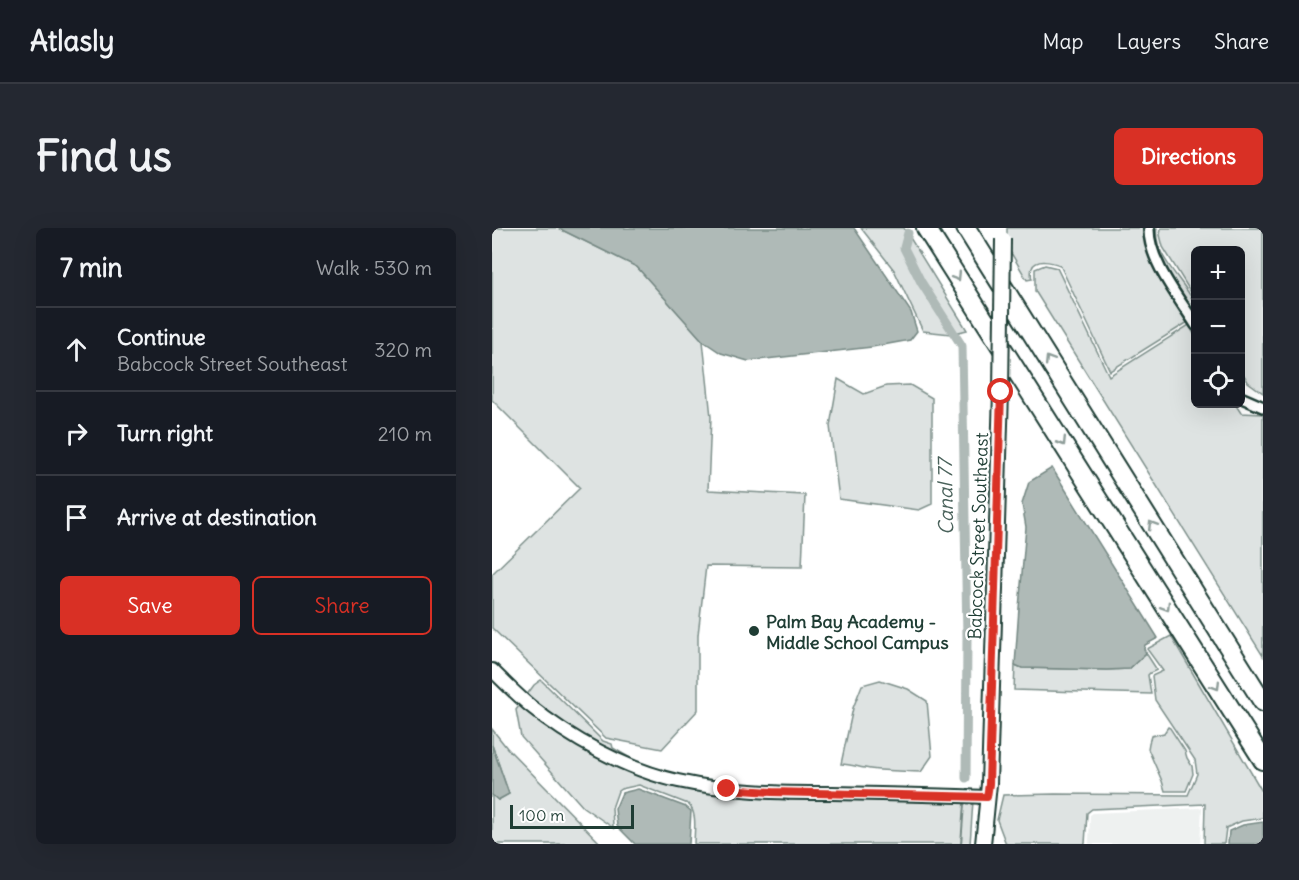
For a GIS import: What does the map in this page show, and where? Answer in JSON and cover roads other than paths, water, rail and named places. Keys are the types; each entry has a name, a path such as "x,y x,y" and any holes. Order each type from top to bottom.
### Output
{"highway":[{"path":"926,228 1263,760"},
{"path":"966,228 1263,702"}],"main road":[{"name":"Babcock Street Southeast","path":"983,844 989,784 1001,392 1003,234"}],"street":[{"path":"1149,228 1154,258 1191,317"},
{"path":"1245,399 1263,407"},
{"path":"492,670 529,705 576,738 616,759 677,781 727,789 772,792 987,797"}],"waterway":[{"name":"Canal 77","path":"908,233 904,248 921,282 962,346 967,637 966,778"},
{"path":"961,844 964,804"}],"place":[{"name":"Palm Bay Academy - Middle School Campus","path":"754,631"}]}
